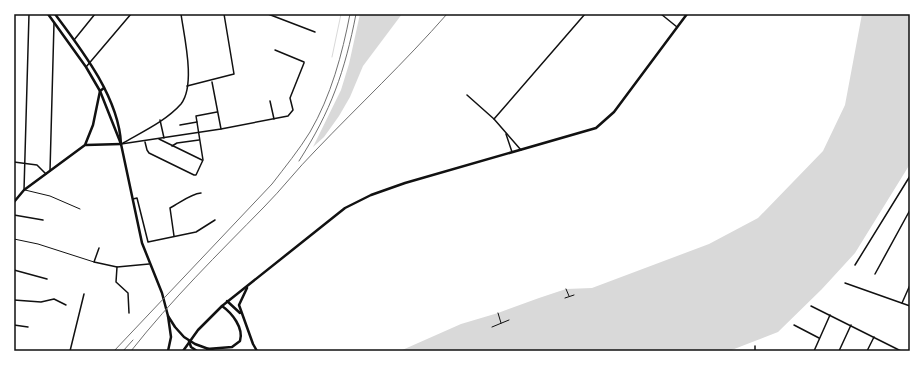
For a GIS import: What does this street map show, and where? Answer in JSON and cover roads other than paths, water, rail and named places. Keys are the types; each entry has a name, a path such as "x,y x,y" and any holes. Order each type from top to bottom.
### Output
{"main road":[{"path":"48,14 86,67 100,91 121,144 142,243 149,264 162,293 168,316 171,337 168,351"},
{"path":"55,14 90,63 104,88 121,134 121,144"},
{"path":"183,351 198,330 227,301 248,286 345,208 358,201 405,183 588,132 606,120 614,112 687,14"},
{"path":"14,202 24,190 85,145 93,125 100,91 104,88"},
{"path":"85,145 121,144"},
{"path":"248,286 239,302 241,313 257,351"},
{"path":"227,301 241,313"},
{"path":"207,349 232,347 240,341 242,337 239,326 232,315 222,306"},
{"path":"168,316 180,334 197,351"},
{"path":"188,341 214,351"}],"street":[{"path":"24,190 29,14"},
{"path":"58,18 60,14"},
{"path":"74,40 95,14"},
{"path":"86,67 131,14"},
{"path":"121,144 160,120 182,103 187,93 188,70 181,14"},
{"path":"187,86 212,81 234,74 224,14"},
{"path":"268,14 315,32"},
{"path":"494,119 585,14"},
{"path":"661,14 677,28"},
{"path":"50,171 54,21"},
{"path":"121,144 199,133 288,116 292,112 290,98 304,62 275,50"},
{"path":"212,81 221,129"},
{"path":"467,95 494,119 521,150"},
{"path":"270,101 274,118"},
{"path":"145,141 149,153 194,175 198,174 204,160 196,116 217,112"},
{"path":"160,120 164,138"},
{"path":"180,124 197,122"},
{"path":"506,133 512,152"},
{"path":"159,139 204,160"},
{"path":"172,146 177,143 200,140"},
{"path":"14,162 25,162 37,165 46,174"},
{"path":"855,265 910,176"},
{"path":"174,236 170,208 195,194 202,193"},
{"path":"133,199 137,198 148,242 196,232 215,220"},
{"path":"875,274 910,210"},
{"path":"14,215 43,220"},
{"path":"99,248 94,262 117,267 149,264"},
{"path":"117,267 116,282 128,293 130,312"},
{"path":"14,270 47,279"},
{"path":"845,283 910,306"},
{"path":"902,302 910,285"},
{"path":"70,351 84,294"},
{"path":"14,300 32,302 54,299 66,305"},
{"path":"812,306 901,351"},
{"path":"814,351 830,315"},
{"path":"14,325 28,327"},
{"path":"794,325 819,338"},
{"path":"839,351 851,325"},
{"path":"867,351 874,337"},
{"path":"755,346 755,351"}],"lane":[{"path":"24,190 50,196 80,209"},
{"path":"14,239 38,244 94,262"}],"waterway":[{"path":"332,57 341,14"}],"railway":[{"path":"114,351 272,184 301,145 310,132 330,90 350,14"},
{"path":"299,161 320,125 342,72 356,14"},
{"path":"131,351 196,277 447,14"},
{"path":"123,351 133,340"}]}
